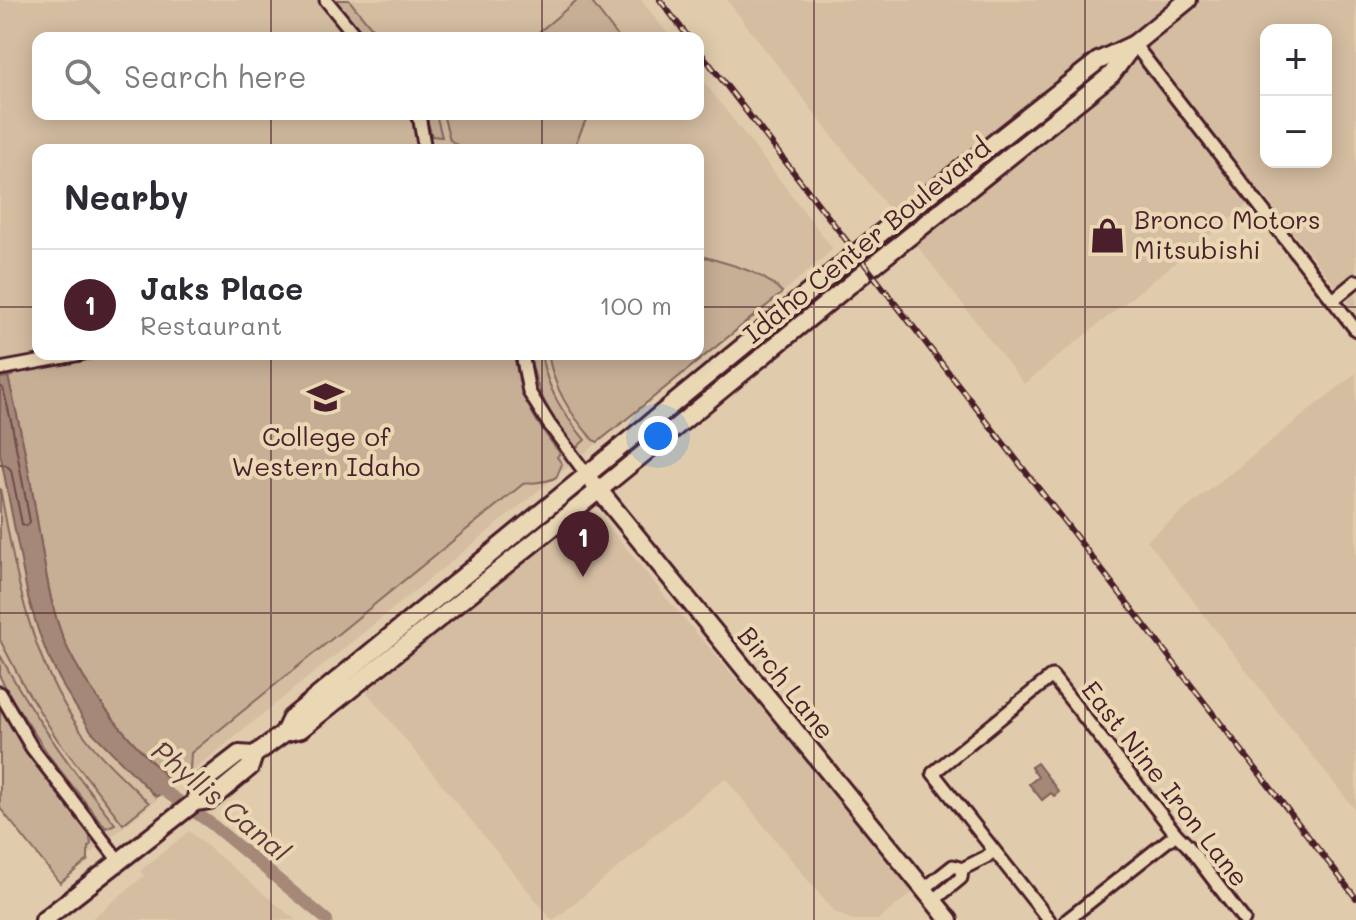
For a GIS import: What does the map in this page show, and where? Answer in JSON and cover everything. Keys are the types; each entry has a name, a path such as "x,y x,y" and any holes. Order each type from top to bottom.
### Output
{"main road":[{"name":"Idaho Center Boulevard","path":"284,733 291,718 898,219 1098,61 1134,44 1188,0"},
{"name":"Idaho Center Boulevard","path":"44,920 178,814 195,802 210,800 250,767 254,755 284,733 301,729 599,490 1111,75 1134,44"},
{"name":"Birch Lane","path":"587,475 949,920"}],"street":[{"path":"326,0 352,32"},
{"path":"1134,44 1356,330"},
{"path":"419,120 424,144"},
{"path":"1333,300 1356,281"},
{"path":"6,368 49,360"},
{"path":"523,360 529,392 587,475"},
{"name":"East Nine Iron Lane","path":"993,851 933,773 1052,676 1244,920"},
{"path":"0,693 32,748 119,861"},
{"path":"1067,920 1176,834"},
{"path":"929,895 953,866 962,869 993,851 1049,920"}],"shaded area":[{"name":"College of Western Idaho","path":"0,0 641,0 666,32 32,32 32,120 704,120 704,82 833,249 704,357 704,144 32,144 32,360 700,360 89,855 86,863 60,883 0,808"},
{"path":"335,0 349,0 375,32 361,32"},
{"path":"577,0 590,0 614,32 539,32"},
{"path":"727,0 1356,0 1356,312 1262,193 1024,384"},
{"path":"427,120 438,120 442,137 432,136"},
{"path":"445,120 586,120 576,144 456,144 450,140"},
{"path":"704,258 756,274 782,292 704,356"},
{"path":"87,360 515,360 529,407 560,453 557,457 562,464 554,478 523,484 191,753 190,770 173,784 107,711 74,661 59,626 8,377 14,373"},
{"path":"531,360 543,360 557,400 585,440 576,448 559,426 536,381"},
{"path":"550,360 700,360 598,442 577,420 555,379"},
{"path":"1356,373 1356,811 1147,540"},
{"path":"0,488 19,584 49,674 63,703 88,741 149,803 123,824 57,739 0,640"},
{"path":"589,511 601,517 790,741 912,893 878,920 853,920 834,912 725,778 552,920 365,690"},
{"path":"0,655 54,742 115,824 106,828 50,757 0,677"},
{"path":"0,707 25,751 89,833 91,844 88,860 60,883 0,808"},
{"path":"189,831 296,920 90,920 144,876 140,871"}],"water":[{"path":"8,377 59,626 74,661 95,695 132,741 173,784 156,797 91,731 64,688 38,630 28,597 0,453 0,378"},
{"path":"1037,763 1059,792 1054,796 1051,793 1042,800 1029,784 1038,777 1031,767"}],"waterway":[{"name":"Phyllis Canal","path":"155,781 327,920"}],"railway":[{"path":"660,0 684,32"},
{"path":"704,57 1356,898"}],"place":[{"name":"Bronco Motors Mitsubishi","path":"1108,235"},
{"name":"College of Western Idaho","path":"326,398"},
{"name":"Jaks Place","path":"583,577"}]}
